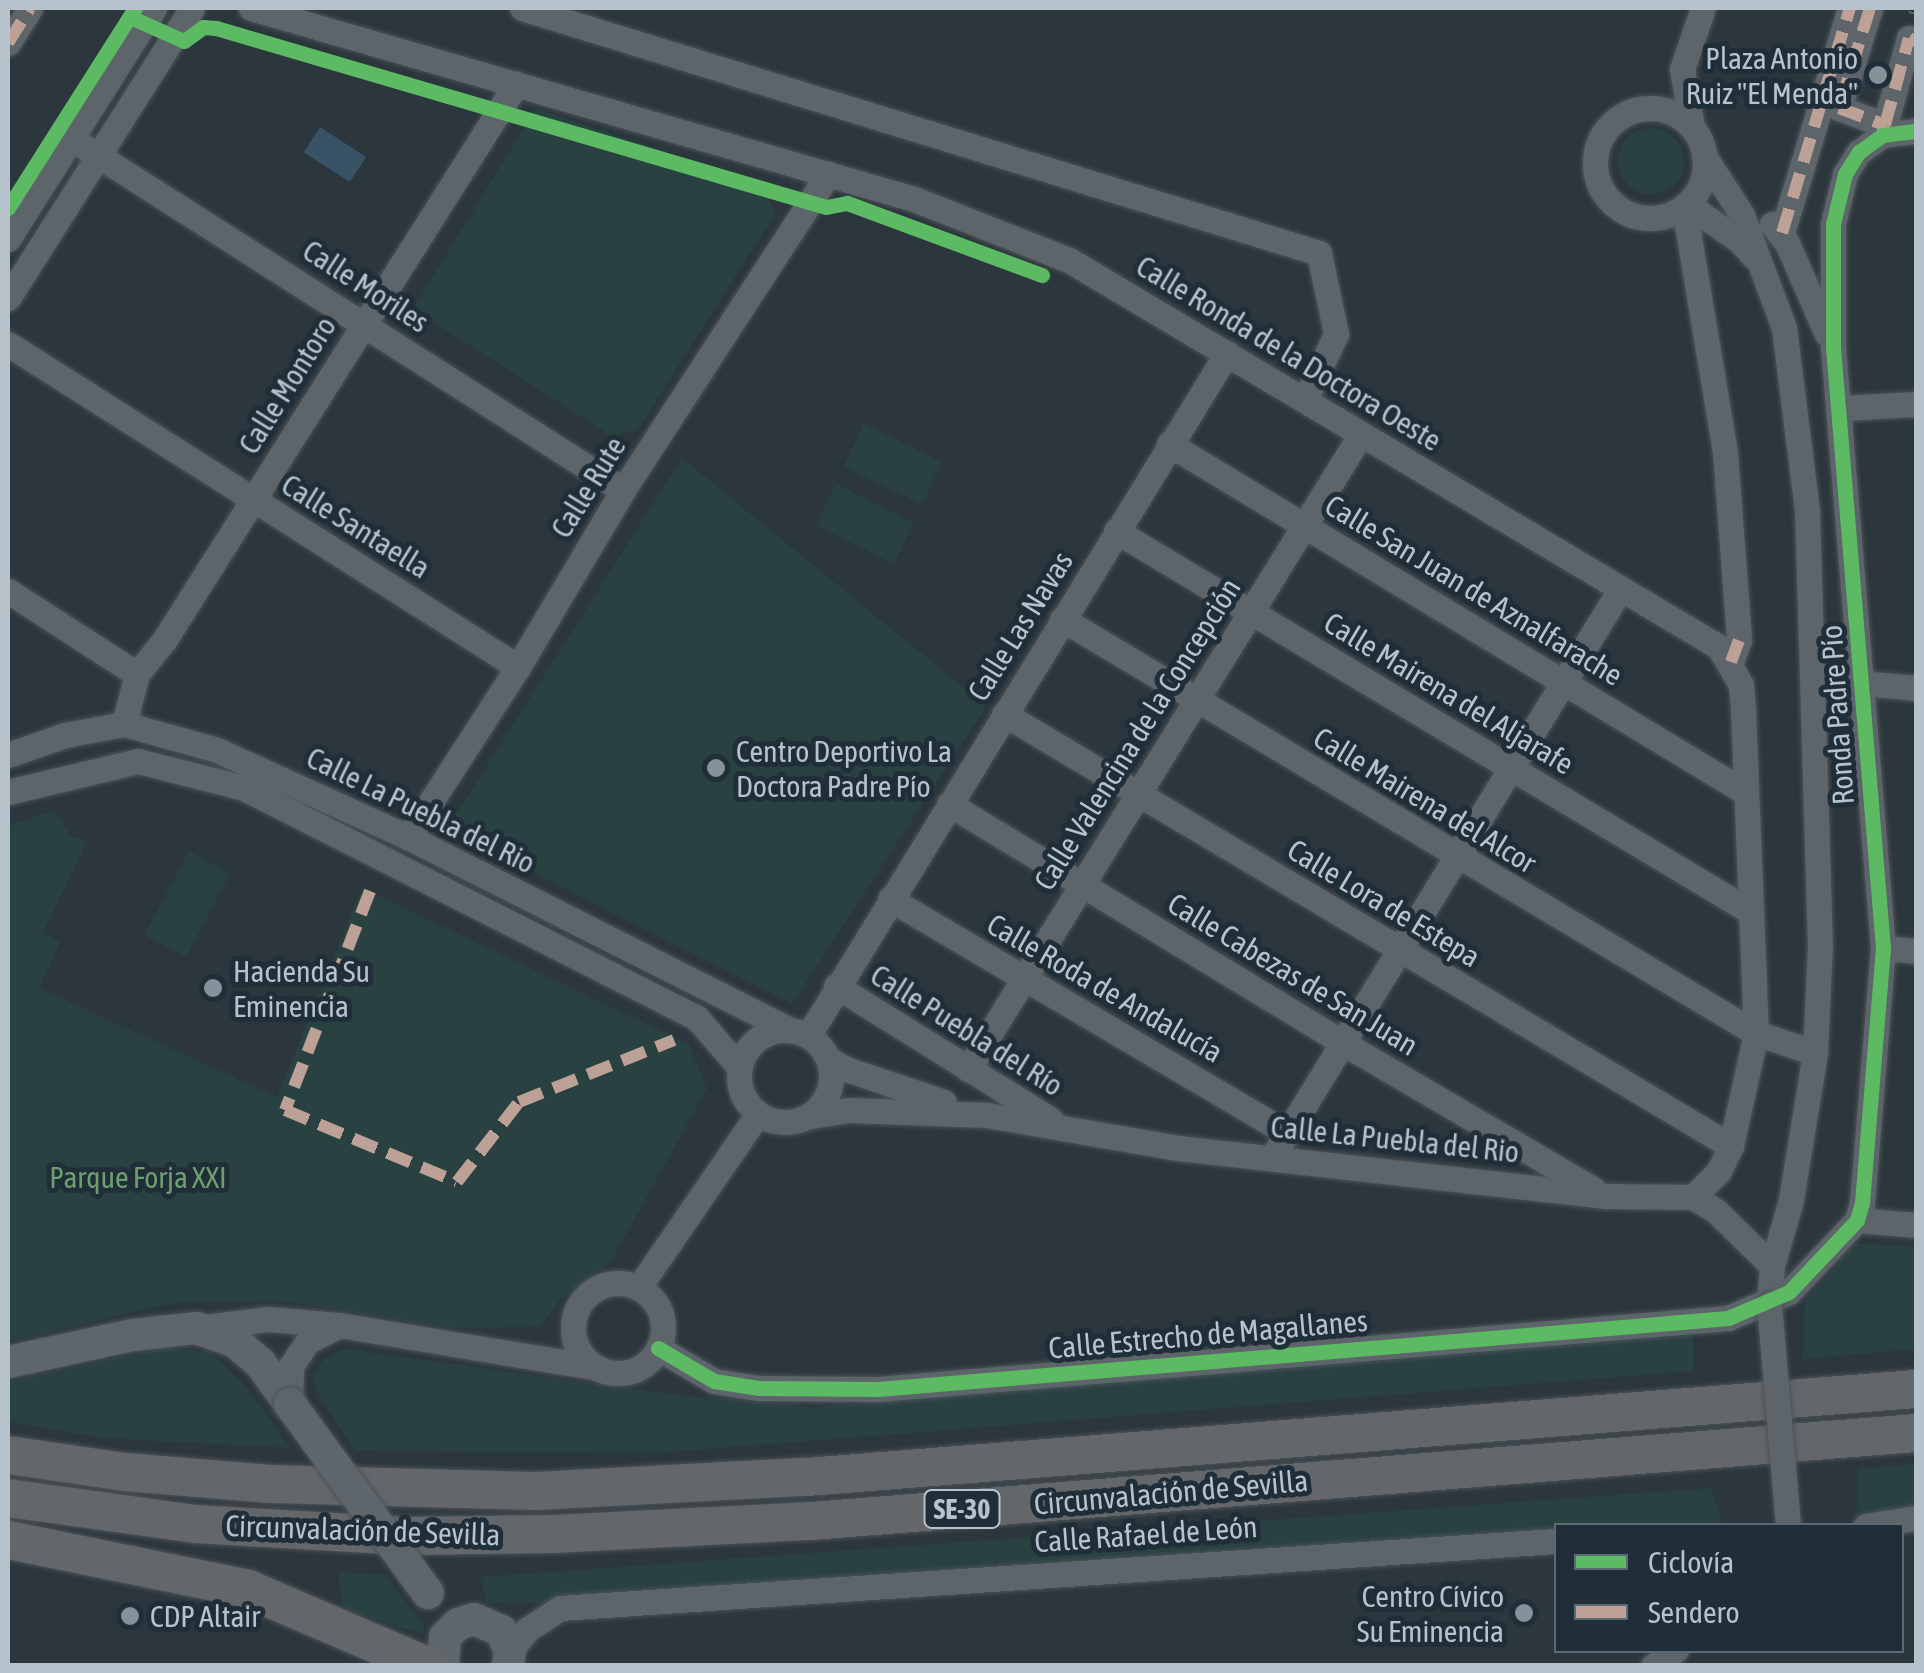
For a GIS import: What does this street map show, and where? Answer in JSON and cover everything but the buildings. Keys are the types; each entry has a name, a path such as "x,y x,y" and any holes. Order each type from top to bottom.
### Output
{"highway":[{"name":"Circunvalación de Sevilla","path":"8,1455 125,1472 272,1484 536,1491 807,1476 1916,1389"},
{"name":"Circunvalación de Sevilla","path":"8,1498 196,1524 405,1536 553,1534 812,1520 1916,1433"},
{"path":"8,1540 248,1589 445,1647"}],"main road":[{"path":"8,1362 54,1356 133,1336 196,1328 234,1341 260,1363 428,1593 445,1647 493,1624 508,1640 509,1658"}],"street":[{"path":"8,42 30,8"},
{"path":"8,239 154,8"},
{"path":"8,298 192,8"},
{"name":"Calle Ronda de la Doctora Oeste","path":"251,8 914,199 1069,260 1720,647 1735,651"},
{"path":"522,8 1319,253 1336,334 1304,400"},
{"path":"1742,215 1763,220 1782,233 1850,8"},
{"path":"1870,8 1838,115 1884,130 1916,131"},
{"path":"1700,16 1682,69 1692,126 1704,156 1704,173 1686,205 1725,452 1735,651 1744,710 1748,910 1756,1033 1732,1146 1719,1170 1693,1197 1716,1211 1772,1266"},
{"path":"1884,130 1909,38 1916,42"},
{"path":"1682,69 1602,135 1594,165 1605,196 1616,208 1648,219 1665,232 1698,273"},
{"name":"Calle Montoro","path":"124,724 137,674 165,639 516,84"},
{"path":"1637,108 1665,109 1692,126"},
{"name":"Ronda Padre Pío","path":"1856,1220 1862,1203 1882,948 1841,408 1833,348 1832,252 1840,188 1851,162 1884,130"},
{"name":"Calle Moriles","path":"72,139 623,490"},
{"name":"Ronda Padre Pío","path":"1704,156 1742,215 1784,328 1807,510 1820,946 1815,1053 1791,1200 1772,1266 1769,1304 1788,1523"},
{"name":"Calle Rute","path":"408,837 518,667 623,490 828,174"},
{"path":"1648,219 1686,205"},
{"name":"Ronda Padre Pío","path":"1686,205 1740,241 1762,267"},
{"name":"Ronda Padre Pío","path":"1782,233 1833,348"},
{"name":"Calle Santaella","path":"8,344 518,667"},
{"name":"Calle Las Navas","path":"799,1033 836,986 1226,353"},
{"path":"1841,408 1916,404"},
{"name":"Calle Valencina de la Concepción","path":"968,1068 1361,434"},
{"name":"Calle San Juan de Aznalfarache","path":"1169,444 1746,792"},
{"name":"Calle Mairena del Aljarafe","path":"1116,531 1748,910"},
{"path":"1272,1158 1621,588"},
{"path":"8,591 137,674"},
{"name":"Calle Mairena del Alcor","path":"1062,620 1456,858 1756,1033 1815,1053"},
{"path":"1862,684 1916,688"},
{"name":"Calle Lora de Estepa","path":"1004,714 1732,1146"},
{"name":"Calle La Puebla del Rio","path":"8,755 65,735 124,724 218,750 408,837 799,1033"},
{"name":"Calle La Puebla del Rio","path":"8,792 138,761 244,788 697,1018 740,1068"},
{"name":"Calle Cabezas de San Juan","path":"949,804 1560,1181"},
{"name":"Calle Roda de Andalucía","path":"890,899 1288,1133"},
{"path":"1882,948 1916,950"},
{"name":"Calle Puebla del Río","path":"836,986 1064,1128"},
{"path":"776,1031 799,1033 828,1058 901,1089 987,1116 850,1110 784,1123 758,1114 742,1094 740,1068 752,1044 776,1031"},
{"path":"811,1116 830,1090 828,1058"},
{"path":"638,1288 758,1114"},
{"name":"Calle La Puebla del Rio","path":"987,1116 1178,1148 1560,1181 1606,1196 1693,1197"},
{"path":"1769,1304 1789,1292 1856,1220 1916,1225"},
{"path":"196,1328 268,1318 339,1325 514,1356 625,1372 638,1368 658,1348 662,1335 658,1307 638,1288 611,1283 598,1287 586,1295 574,1319 550,1342 514,1356"},
{"name":"Calle Estrecho de Magallanes","path":"658,1348 714,1381 759,1388 878,1389 1728,1318 1769,1304"},
{"path":"574,1319 577,1348 598,1368"},
{"path":"290,1404 291,1366 308,1341 339,1325"},
{"path":"1885,1523 1916,1518"},
{"name":"Calle Rafael de León","path":"509,1658 528,1629 560,1608 1554,1541"}],"green space":[{"path":"536,108 766,187 775,214 638,429 613,437 413,309"},
{"path":"1651,128 1674,138 1684,161 1674,184 1651,194 1628,184 1618,161 1628,138"},
{"path":"864,424 942,462 922,504 843,466"},
{"name":"Centro Deportivo La Doctora Padre Pío","path":"682,458 986,706 792,1004 447,829"},
{"path":"836,484 914,522 894,563 816,525"},
{"name":"Parque Forja XXI","path":"55,810 71,836 87,842 43,932 60,943 39,988 277,1097 362,888 689,1044 707,1089 610,1263 559,1301 540,1327 451,1328 289,1302 173,1303 8,1342 8,826"},
{"path":"189,851 230,873 186,957 144,935"},
{"path":"1855,1243 1916,1247 1916,1349 1803,1359 1805,1301"},
{"path":"1693,1335 1693,1371 657,1453 355,1451 319,1396 313,1376 323,1360 345,1349 670,1394 815,1407"},
{"path":"162,1348 209,1351 249,1390 289,1448 104,1438 8,1422 8,1382"},
{"path":"1916,1464 1916,1505 1856,1516 1858,1469"},
{"path":"1711,1488 1723,1523 1554,1523 1554,1530 554,1603 487,1603 480,1577"},
{"path":"338,1572 386,1575 425,1627 422,1634 343,1609"}],"water":[{"path":"320,127 366,157 350,182 304,152"}],"railway":[{"path":"1910,8 1916,10"}],"marked path":[{"path":"8,43 30,8"},
{"path":"1782,233 1850,8"},
{"path":"1870,8 1839,108 1885,125 1882,135"},
{"path":"1885,125 1909,38 1916,42"},
{"path":"1731,662 1739,640"},
{"path":"370,891 285,1110 457,1182 519,1102 674,1040"}],"cycle path":[{"path":"8,208 135,8"},
{"path":"130,17 184,41 203,27 216,28 826,207 847,203 1042,275"},
{"path":"658,1348 714,1381 759,1388 878,1389 1728,1318 1789,1292 1857,1220 1862,1203 1883,948 1833,348 1833,224 1845,174 1859,152 1882,135 1916,131"}],"place":[{"name":"Plaza Antonio Ruiz \"El Menda\"","path":"1878,75"},
{"name":"Centro Deportivo La Doctora Padre Pío","path":"716,768"},
{"name":"Hacienda Su Eminencia","path":"213,988"},
{"name":"Centro Cívico Su Eminencia","path":"1524,1613"},
{"name":"CDP Altair","path":"130,1616"}]}
